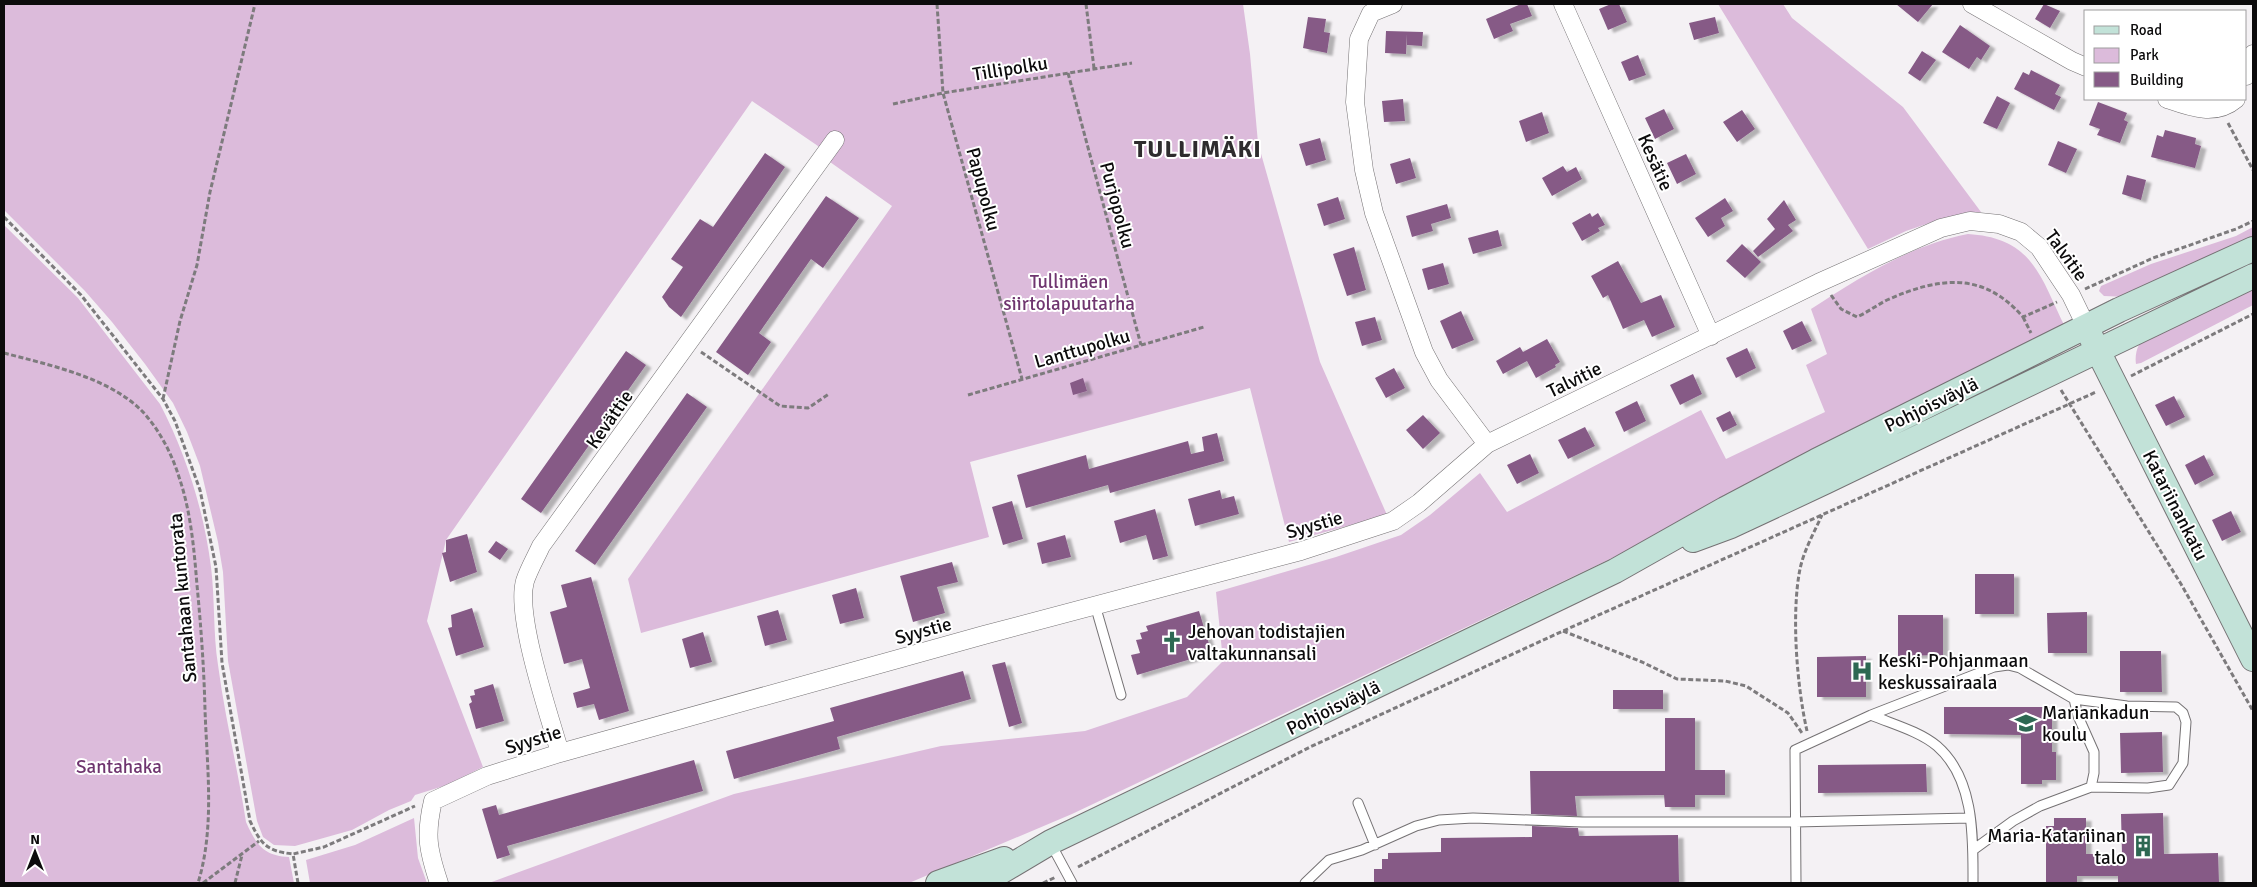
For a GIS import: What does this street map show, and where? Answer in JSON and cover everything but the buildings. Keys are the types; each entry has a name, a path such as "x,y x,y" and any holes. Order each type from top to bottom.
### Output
{"main road":[{"name":"Pohjoisväylä","path":"982,883 1050,842 1615,571 1816,461 2086,326 2253,249"},
{"name":"Pohjoisväylä","path":"1615,571 1732,526 2253,276"},
{"name":"Katariinankatu","path":"2086,326 2253,659"},
{"name":"Pohjoisväylä","path":"938,883 1050,842"}],"street":[{"path":"1393,4 1371,13 1359,40 1355,102 1364,170 1377,222 1424,352 1438,380 1488,444"},
{"name":"Kesätie","path":"1563,4 1711,336"},
{"path":"1972,4 2084,66"},
{"path":"2247,73 2253,54"},
{"path":"2170,100 2202,109 2220,109 2234,100"},
{"name":"Kevättie","path":"560,753 528,637 522,604 525,581 542,546 835,140"},
{"name":"Talvitie","path":"1488,444 1898,246 1941,228 1970,221 1999,224 2021,232 2039,247 2071,296 2086,326"},
{"name":"Syystie","path":"433,801 487,776 560,753 1095,605 1301,551 1393,521 1419,503 1488,444"},
{"path":"433,801 427,826 429,854 439,883"}],"lane":[{"path":"1095,605 1122,695"},
{"path":"1796,883 1795,750 1871,714 1994,667 2008,665 2020,668 2074,699 2126,706 2176,707 2183,713 2186,722 2183,763 2169,785 2148,788 2091,786 2040,806 2013,821 1973,850"},
{"path":"2074,699 2078,716 2094,752 2094,773 2091,786"},
{"path":"1871,714 1914,733 1936,746 1950,761 1960,779 1970,818 1973,850 1972,883"},
{"path":"1358,803 1375,845"},
{"path":"1305,883 1316,870 1330,860 1375,845 1416,826 1439,820 1473,818 1582,822 1795,822 1970,818"},
{"path":"1050,842 1072,883"}],"path":[{"path":"163,399 180,321 197,265 220,145 255,4"},
{"name":"Papupolku","path":"937,4 943,93 1022,379"},
{"path":"1086,4 1094,68"},
{"name":"Tillipolku","path":"893,104 943,93 1132,63"},
{"name":"Purjopolku","path":"1068,73 1141,345"},
{"path":"2220,109 2253,170"},
{"path":"4,217 81,295 163,399 175,420 200,490 209,530 216,566 222,663 250,821 259,841 276,852 292,854 324,847 409,808 433,801"},
{"path":"1830,292 1841,308 1848,314 1857,317 1910,291 1946,282 1961,282 1994,291 2010,302 2023,317 2153,258 2236,229 2253,221"},
{"path":"1043,883 1310,747 1563,631 2115,384 2253,314"},
{"name":"Lanttupolku","path":"968,395 1204,327"},
{"path":"688,344 780,406 808,408 829,394"},
{"name":"Santahaan kuntorata","path":"4,353 108,386 141,411 162,437 179,475 188,508 195,556 204,674 208,809 202,868 198,883"},
{"path":"2068,404 2181,584 2253,711"},
{"path":"1809,744 1800,704 1797,600 1800,570 1806,549 1822,516"},
{"path":"1563,631 1642,662 1676,679 1726,681 1746,686 1788,713 1809,744"},
{"path":"204,883 259,841"},
{"path":"236,883 242,854"},
{"path":"292,854 298,883"}],"green space":[{"name":"Tullimäen siirtolapuutarha","path":"4,4 1243,4 1250,54 1258,143 1320,362 1387,515 1289,542 1250,388 970,462 989,537 641,633 628,579 892,206 830,162 818,146 752,101 446,540 427,621 483,767 447,785 415,795 411,801 389,810 352,830 295,846 274,845 263,837 257,821 228,661 223,572 218,542 200,466 187,432 173,403 112,322 85,291 4,210"},
{"path":"1718,4 1783,4 1792,18 1903,107 1981,212 1941,219 1906,231 1868,249"},
{"name":"Santahaka","path":"4,225 78,298 160,404 178,443 193,483 208,546 218,665 246,822 253,837 262,847 273,854 289,857 294,883 4,883"},
{"path":"2253,227 2253,240 2128,297 2104,296 2099,291 2101,286 2151,264 2236,236"},
{"path":"1968,234 1990,237 2007,243 2021,252 2032,263 2040,276 2065,327 1650,540 1072,814 909,883 489,883 734,794 941,746 1085,731 1187,697 1223,661 1216,592 1336,557 1401,535 1430,515 1480,473 1507,512 1701,410 1726,459 1825,412 1806,365 1827,354 1811,309 1866,275 1905,254 1947,239"},
{"path":"2253,288 2253,305 2136,364 2136,354 2139,345 2159,330"},
{"path":"414,818 418,858 427,883 310,883 306,860 355,845"}],"place":[{"name":"Jehovan todistajien valtakunnansali","path":"1172,642"},
{"name":"Keski-Pohjanmaan keskussairaala","path":"1862,671"},
{"name":"Mariankadun koulu","path":"2026,723"},
{"name":"Maria-Katariinan talo","path":"2143,846"}],"district":[{"name":"TULLIMÄKI","path":"1198,149"}]}
